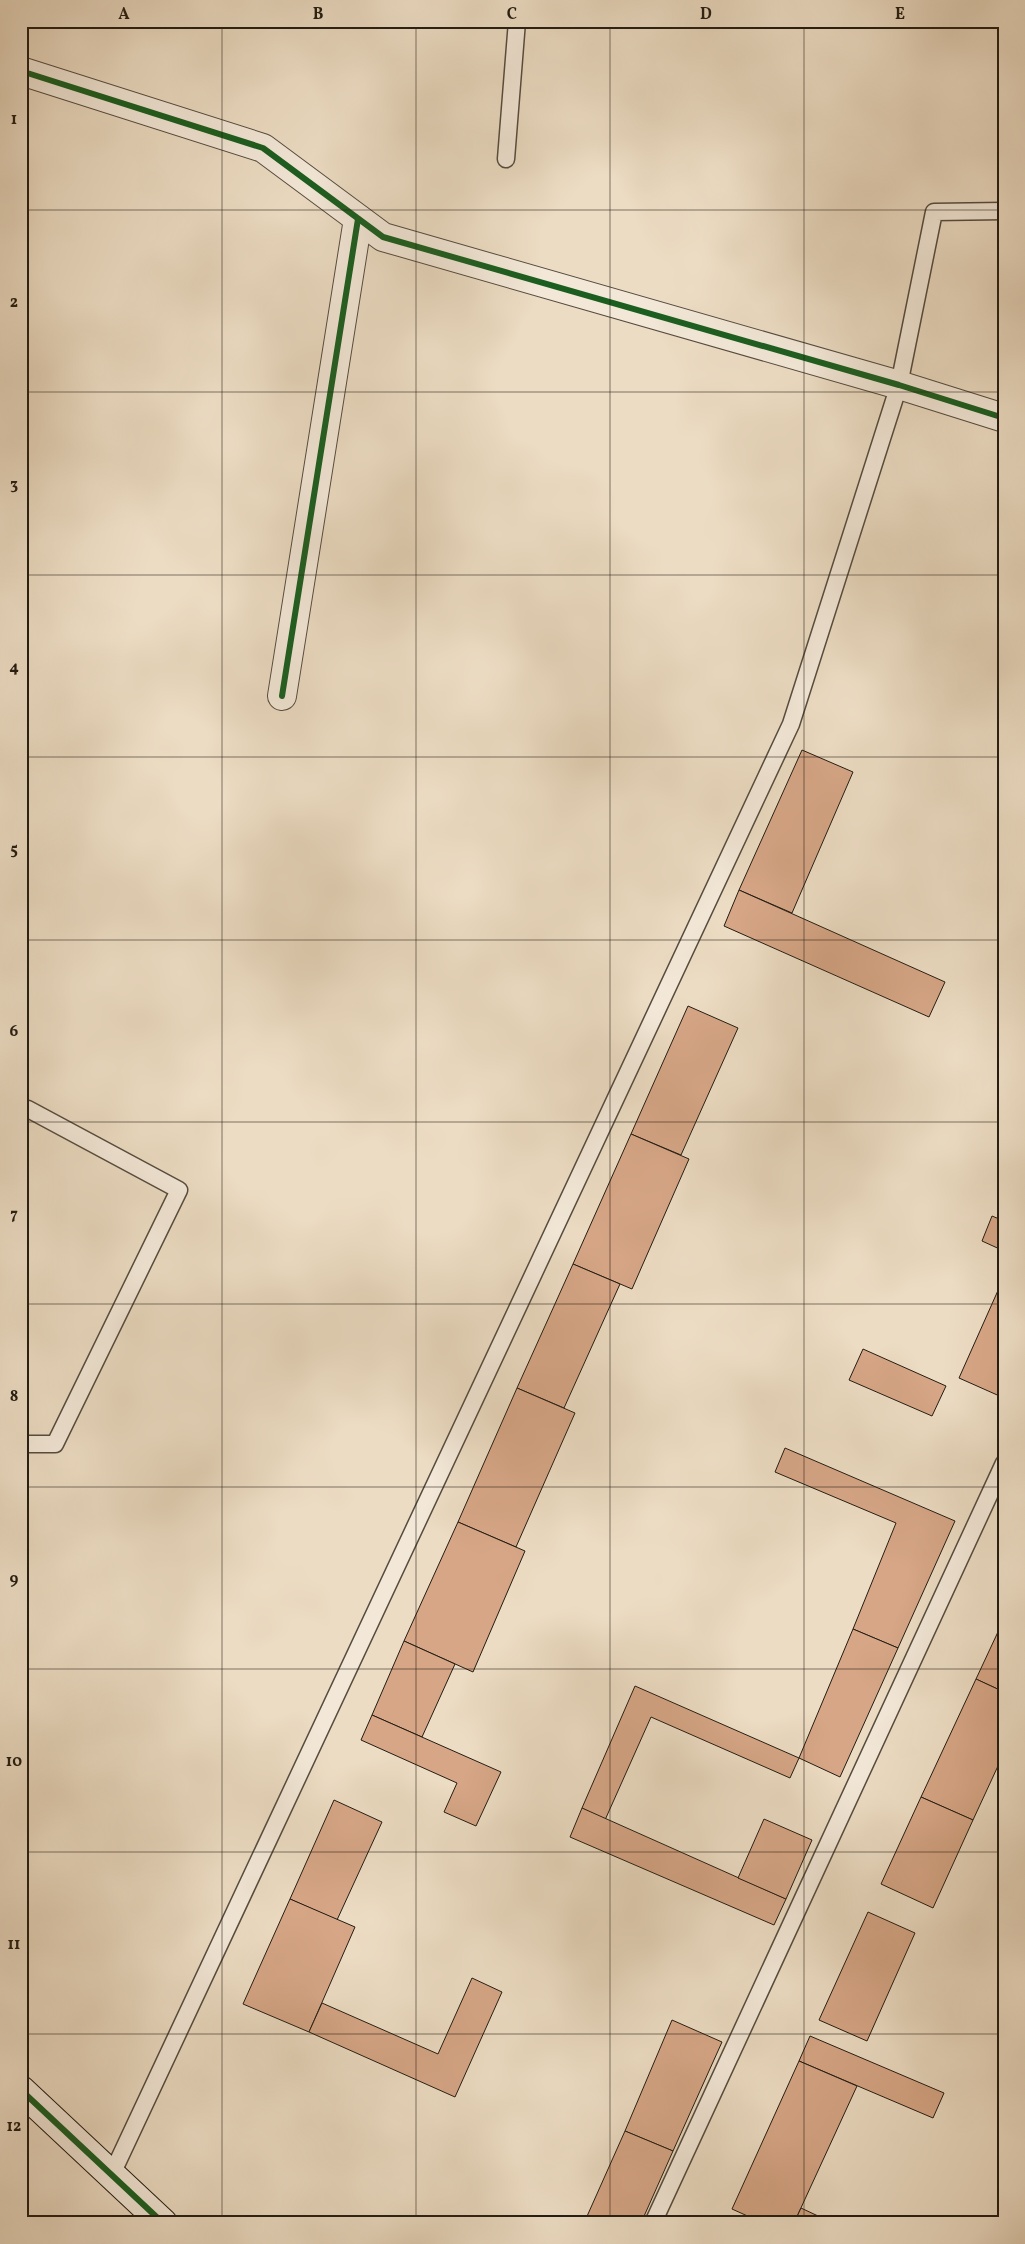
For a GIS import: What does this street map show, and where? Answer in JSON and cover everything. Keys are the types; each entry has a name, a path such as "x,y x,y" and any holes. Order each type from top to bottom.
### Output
{"street":[{"path":"21,71 263,148 383,236 900,385 1004,418"},
{"path":"282,696 358,219"},
{"path":"21,2090 164,2223"}],"lane":[{"path":"506,159 517,21"},
{"path":"112,2174 791,724 900,385 934,212 1004,211"},
{"path":"21,1444 55,1444 179,1190 28,1109"},
{"path":"653,2223 1004,1463"}],"building":[{"path":"802,750 853,772 792,913 739,890"},
{"path":"739,890 945,982 929,1017 724,926"},
{"path":"688,1006 738,1028 681,1155 631,1134"},
{"path":"631,1134 689,1159 632,1289 573,1264"},
{"path":"992,1216 1004,1221 1004,1251 982,1241"},
{"path":"573,1264 620,1284 564,1408 517,1388"},
{"path":"1004,1277 1004,1398 959,1378"},
{"path":"863,1349 946,1386 932,1416 849,1380"},
{"path":"517,1388 575,1413 516,1547 458,1522"},
{"path":"785,1448 955,1521 898,1648 853,1629 896,1523 775,1472"},
{"path":"458,1522 525,1551 473,1672 404,1641"},
{"path":"1004,1619 1004,1692 976,1679"},
{"path":"853,1629 898,1648 840,1777 799,1758"},
{"path":"404,1641 455,1664 422,1737 372,1715"},
{"path":"976,1679 1004,1692 1004,1753 973,1820 921,1797"},
{"path":"635,1686 799,1758 790,1778 651,1717 605,1820 582,1808"},
{"path":"372,1715 501,1772 476,1826 444,1812 457,1783 361,1740"},
{"path":"921,1797 973,1820 933,1908 881,1884"},
{"path":"334,1800 382,1822 337,1920 290,1899"},
{"path":"582,1808 786,1899 774,1925 570,1837"},
{"path":"764,1819 812,1840 786,1899 738,1878"},
{"path":"290,1899 355,1927 309,2032 243,2004"},
{"path":"868,1912 915,1933 867,2041 819,2020"},
{"path":"472,1978 502,1992 455,2097 309,2032 322,2003 438,2054"},
{"path":"672,2020 722,2042 673,2151 625,2131"},
{"path":"810,2036 944,2093 933,2118 799,2061"},
{"path":"799,2061 857,2086 794,2223 763,2223 732,2209"},
{"path":"625,2131 673,2151 641,2223 584,2223"},
{"path":"801,2208 833,2223 794,2223"}],"cycle path":[{"path":"21,71 263,148 383,237 899,385 1004,418"},
{"path":"282,696 358,219"},
{"path":"21,2090 163,2223"}]}
